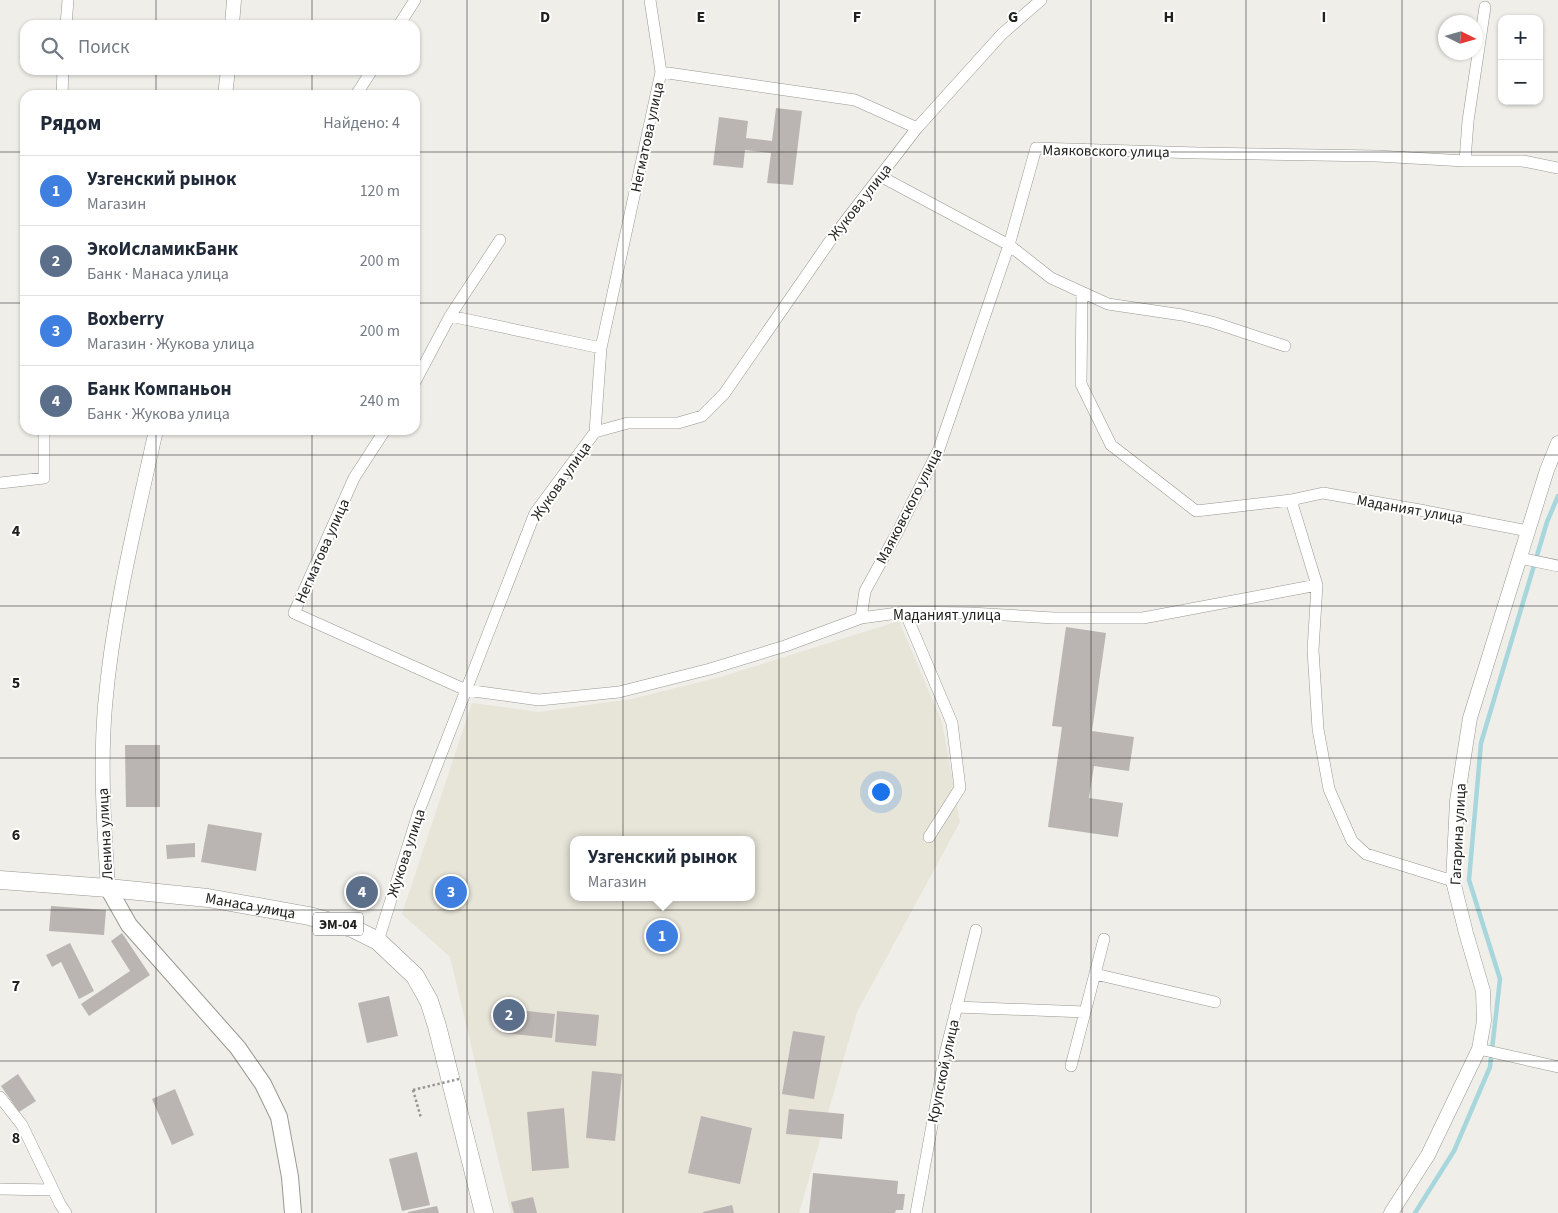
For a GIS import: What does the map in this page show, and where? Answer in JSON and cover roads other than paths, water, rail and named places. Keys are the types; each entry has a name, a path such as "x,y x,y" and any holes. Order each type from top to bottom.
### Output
{"main road":[{"name":"Манаса улица","path":"0,880 208,898 309,916 352,928 378,941 415,976 428,1001 437,1026 484,1213"},
{"name":"Ленина улица","path":"108,888 128,924 238,1048 263,1084 279,1117 290,1177 292,1213"}],"street":[{"path":"66,20 68,0"},
{"path":"232,20 234,0"},
{"path":"403,20 415,0"},
{"path":"650,0 661,72"},
{"name":"Жукова улица","path":"378,941 419,811 535,513 596,432 628,423 678,423 702,416 724,394 830,241 917,128 1002,34 1041,0"},
{"path":"1465,162 1468,121 1485,7"},
{"name":"Негматова улица","path":"596,432 601,348 661,72 855,100 917,128"},
{"path":"62,90 64,75"},
{"path":"226,90 227,75"},
{"path":"359,90 369,75"},
{"name":"Маяковского улица","path":"861,618 865,591 897,533 939,449 1009,245 1036,148 1377,156 1465,162 1523,161 1558,168"},
{"path":"880,176 1009,245 1051,278 1108,304 1182,315 1212,322 1285,346"},
{"path":"420,373 450,316 500,240"},
{"name":"Маданият улица","path":"1082,292 1081,384 1111,445 1196,511 1291,500 1323,493 1528,531"},
{"path":"450,316 601,348"},
{"path":"0,483 44,478 44,435"},
{"name":"Ленина улица","path":"108,888 102,791 105,706 120,593 155,435"},
{"name":"Негматова улица","path":"382,435 354,478 294,613 466,690"},
{"name":"Гагарина улица","path":"1392,1213 1428,1154 1479,1049 1484,1021 1483,991 1453,881 1457,801 1470,718 1547,470 1558,443"},
{"path":"1291,500 1317,584 1313,650 1318,728 1329,789 1352,841 1366,854 1453,881"},
{"path":"1520,558 1558,566"},
{"name":"Маданият улица","path":"466,690 538,700 619,692 710,669 776,649 861,618 905,612 970,613 1054,618 1144,618 1317,584"},
{"path":"905,612 952,723 960,788 929,837"},
{"name":"Крупской улица","path":"916,1213 945,1054 976,930"},
{"path":"1071,1066 1104,938"},
{"path":"1095,974 1215,1002"},
{"path":"956,1008 1085,1012"},
{"path":"1479,1049 1558,1067"},
{"path":"0,1097 22,1125 66,1213"},
{"path":"0,1189 53,1190"}],"waterway":[{"path":"1415,1213 1454,1151 1490,1067 1500,979 1469,880 1481,743 1547,522 1558,496"}],"place":[{"name":"Банк Компаньон","path":"362,892"},
{"name":"Boxberry","path":"451,892"},
{"name":"Узгенский рынок","path":"662,936"},
{"name":"ЭкоИсламикБанк","path":"509,1015"}]}
